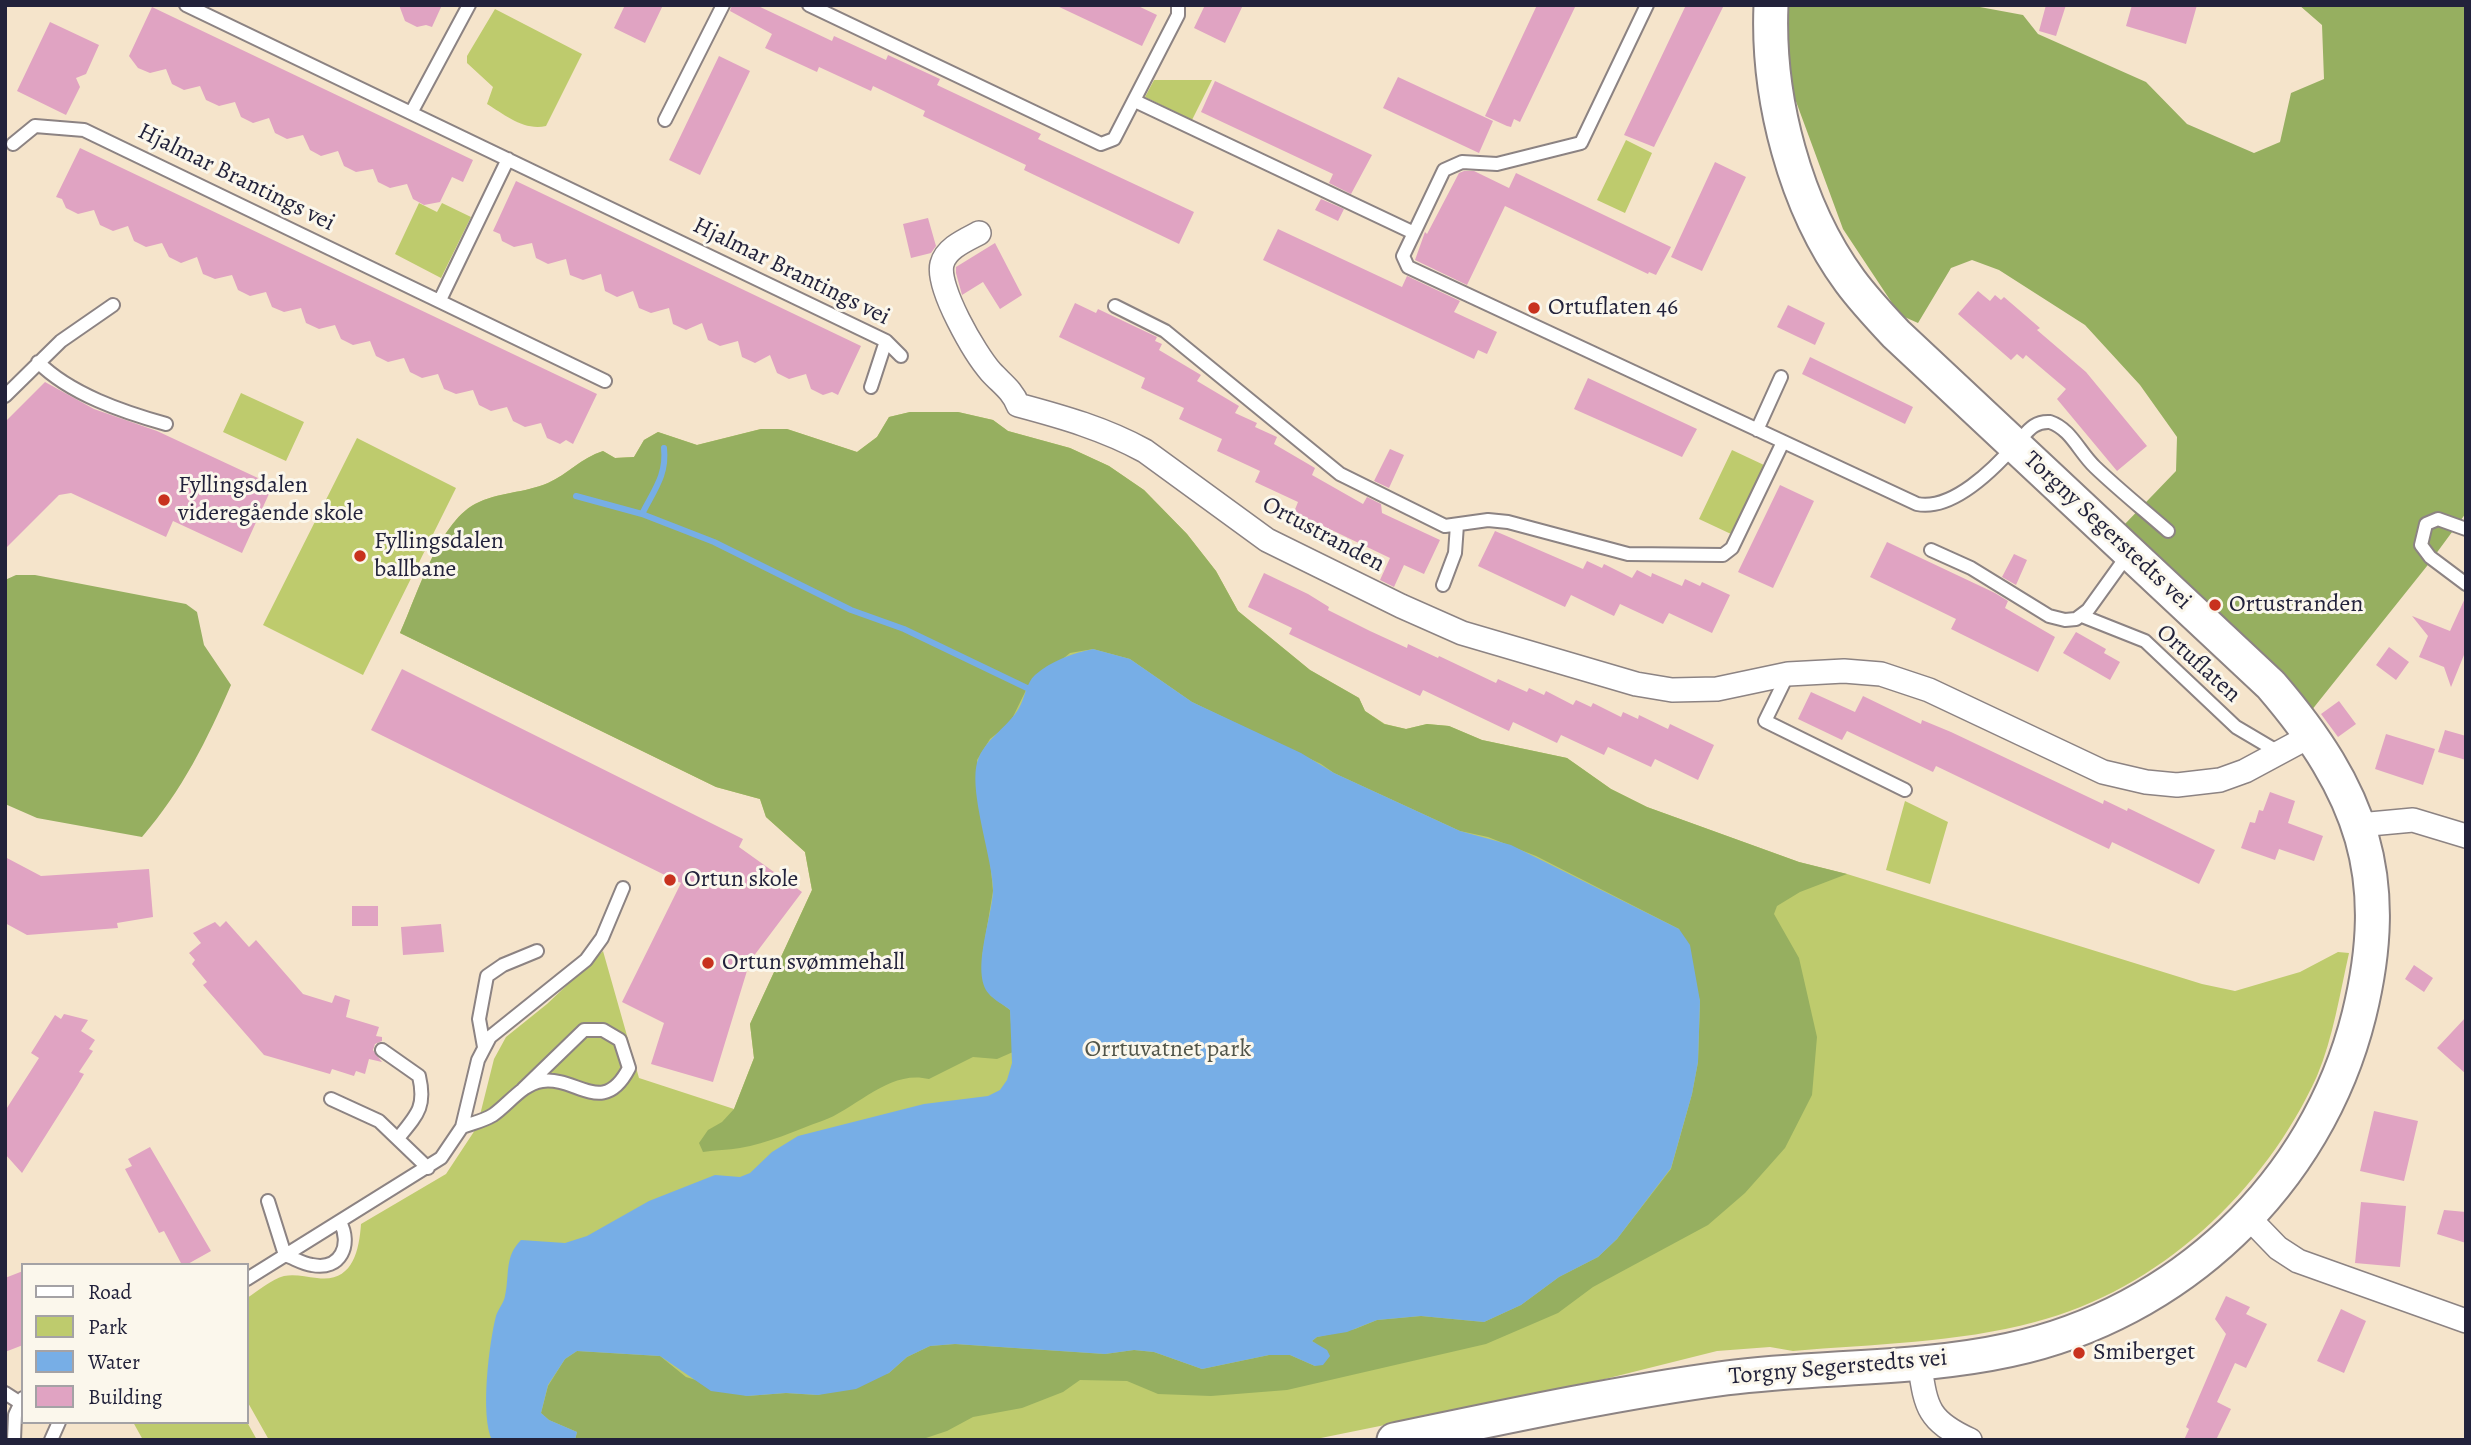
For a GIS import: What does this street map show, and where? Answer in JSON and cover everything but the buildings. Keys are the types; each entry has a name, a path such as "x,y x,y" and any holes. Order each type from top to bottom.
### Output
{"main road":[{"name":"Torgny Segerstedts vei","path":"1394,1440 1729,1378 2008,1350 2068,1334 2113,1316 2184,1274 2248,1217 2294,1160 2324,1110 2344,1064 2356,1026 2374,936 2368,856 2347,792 2312,736 2271,685 1896,334 1849,279 1813,214 1786,138 1776,89 1771,5"}],"street":[{"name":"Ortustranden","path":"979,233 951,251 942,262 943,278 960,322 991,372 1012,392 1018,405 1076,421 1126,441 1146,452 1267,540 1462,633 1636,684 1672,690 1732,687 1788,674 1844,671 1881,674 1928,690 2103,772 2146,782 2177,785 2220,780 2245,771 2312,736"},
{"path":"2358,825 2413,820 2466,836"},
{"path":"2248,1217 2277,1248 2298,1261 2466,1321"},
{"path":"1919,1361 1925,1399 1936,1420 1970,1440"}],"lane":[{"name":"Hjalmar Brantings vei","path":"186,5 886,341 901,356"},
{"path":"411,113 469,5"},
{"path":"665,120 723,5"},
{"path":"808,5 1101,144 1114,139 1178,16 1178,5"},
{"path":"1647,5 1581,143 1497,164 1462,162 1444,170 1404,256 1408,267 1905,499 1929,506 1958,495 2015,446 2032,425 2041,421 2060,425 2094,467 2168,531"},
{"path":"1135,101 1414,233"},
{"name":"Hjalmar Brantings vei","path":"13,144 35,126 84,130 440,299 605,381"},
{"path":"440,299 508,159"},
{"path":"5,396 61,341 113,305"},
{"path":"1115,306 1165,331 1340,474 1434,522 1457,525 1489,520 1508,522 1628,554 1723,555 1732,548 1783,442"},
{"path":"871,387 886,341"},
{"path":"38,362 50,374 86,392 134,415 166,424"},
{"path":"1757,430 1781,377"},
{"path":"2466,528 2438,519 2426,524 2421,545 2430,557 2466,584"},
{"path":"1443,585 1455,553 1457,525"},
{"name":"Ortuflaten","path":"1931,550 1971,568 2049,616 2065,620 2082,616 2145,641 2236,727 2280,753"},
{"path":"2082,616 2129,553"},
{"path":"1788,674 1765,721 1905,790"},
{"path":"484,1047 504,1024 586,960 601,937 623,888"},
{"path":"248,1278 428,1168 453,1143 462,1127 484,1047 479,1019 487,976 503,965 537,951"},
{"path":"462,1127 496,1113 584,1030 603,1030 620,1040 629,1068 617,1086 607,1091 586,1092 548,1081 523,1089"},
{"path":"382,1050 418,1076 423,1096 418,1115 399,1136"},
{"path":"331,1099 379,1121 399,1136 428,1168"},
{"path":"268,1201 285,1255"},
{"path":"285,1255 312,1265 325,1266 337,1261 346,1247 346,1233 340,1222"},
{"path":"5,1394 21,1400 15,1415 14,1440"},
{"path":"51,1440 59,1424"}],"green space":[{"path":"1785,5 1969,5 2023,15 2038,34 2146,82 2187,124 2254,153 2280,142 2291,93 2324,79 2322,25 2299,5 2466,5 2466,513 2311,711 2124,525 2176,471 2177,437 2140,385 2085,325 1999,270 1972,260 1951,268 1918,323 1900,315 1843,229 1787,77"},
{"path":"495,9 582,54 546,126 522,124 487,104 493,87 467,63 467,56"},
{"path":"1154,80 1212,80 1192,120 1145,97"},
{"path":"1626,140 1652,153 1625,213 1597,200"},
{"path":"419,203 437,212 442,203 471,217 441,278 395,254"},
{"path":"241,393 304,422 286,461 223,432"},
{"name":"Orrtuvatnet park","path":"910,412 958,412 993,420 1008,431 1070,448 1109,466 1144,490 1187,534 1216,571 1238,611 1310,670 1359,698 1365,711 1385,724 1406,729 1427,724 1449,726 1482,740 1567,758 1611,789 1647,807 1799,862 1847,874 2202,984 2235,991 2300,972 2338,952 2349,953 2332,1031 2317,1076 2295,1118 2268,1158 2238,1196 2203,1230 2165,1260 2124,1286 2081,1307 2005,1329 1915,1342 1793,1351 1770,1347 1717,1351 1577,1386 1311,1440 269,1440 248,1403 248,1297 284,1276 338,1276 346,1270 355,1255 361,1224 446,1174 477,1127 494,1059 506,1037 547,1004 603,951 639,1078 734,1109 754,1058 750,1024 812,890 805,852 766,817 760,799 716,787 400,633 439,544 450,527 475,504 548,483 603,451 615,458 634,457 644,440 658,432 697,445 761,429 787,429 857,452 877,437 889,417"},
{"path":"910,412 958,412 993,420 1008,431 1070,448 1109,466 1144,490 1187,534 1216,571 1238,611 1310,670 1359,698 1365,711 1384,724 1406,729 1427,724 1449,726 1482,740 1567,758 1611,789 1647,807 1799,862 1847,874 1800,892 1777,906 1774,914 1799,958 1817,1037 1812,1095 1785,1148 1745,1193 1708,1225 1593,1287 1558,1313 1486,1344 1287,1390 1211,1396 1158,1394 1127,1381 1080,1380 1063,1392 1022,1408 973,1417 947,1431 920,1440 575,1440 577,1432 549,1420 541,1413 548,1386 565,1359 577,1351 660,1356 686,1377 747,1396 786,1393 818,1395 889,1373 907,1357 930,1346 955,1344 1105,1354 1134,1350 1154,1352 1202,1369 1269,1355 1290,1355 1315,1366 1316,1344 1312,1341 1317,1337 1355,1329 1377,1320 1421,1316 1484,1322 1521,1305 1559,1277 1598,1257 1617,1239 1671,1169 1698,1062 1700,1001 1679,929 1536,856 1488,837 1460,831 1334,773 1321,764 1192,702 1130,659 1093,649 1070,653 1027,688 1010,723 990,739 977,760 979,808 989,849 993,891 982,957 990,995 1010,1010 1013,1052 997,1059 973,1057 929,1079 914,1077 900,1080 873,1092 835,1115 771,1140 740,1148 703,1152 699,1143 708,1130 722,1122 734,1109 754,1058 750,1024 812,890 805,852 766,817 760,799 716,787 400,633 439,544 462,514 484,500 548,483 603,451 615,458 634,457 644,440 658,432 697,445 761,429 787,429 857,452 877,437 889,417"},
{"name":"Fyllingsdalen ballbane","path":"357,438 456,488 363,675 263,625"},
{"path":"1732,450 1764,465 1731,534 1699,519"},
{"path":"16,575 35,575 186,604 197,612 204,645 231,685 192,764 169,802 142,837 37,818 5,804 5,580"},
{"path":"1905,801 1948,822 1930,884 1886,870"},
{"path":"134,1424 248,1424 257,1440 143,1440"}],"water":[{"path":"1093,649 1130,659 1192,702 1301,753 1334,773 1460,831 1511,845 1679,929 1690,945 1700,1001 1698,1062 1671,1168 1617,1239 1598,1257 1559,1277 1521,1305 1484,1322 1421,1316 1377,1320 1347,1332 1317,1337 1312,1341 1327,1350 1330,1356 1323,1365 1315,1366 1290,1355 1269,1355 1202,1369 1154,1352 1134,1350 1105,1354 955,1344 930,1346 907,1357 889,1373 856,1389 818,1395 786,1393 747,1396 711,1391 660,1356 577,1351 565,1359 548,1385 541,1413 549,1420 577,1432 575,1440 492,1440 488,1429 486,1397 491,1343 496,1316 505,1296 510,1259 521,1240 565,1243 587,1236 649,1201 715,1175 740,1177 750,1173 772,1152 798,1136 924,1104 988,1096 1000,1090 1007,1080 1012,1063 1010,1010 989,994 982,972 993,889 977,802 976,769 983,750 1014,715 1035,675 1062,658"}],"waterway":[{"path":"642,514 662,474 664,448"},
{"path":"576,496 642,514 714,542 851,610 904,629 1027,688"}],"place":[{"name":"Ortuflaten 46","path":"1534,308"},
{"name":"Fyllingsdalen videregående skole","path":"164,500"},
{"name":"Fyllingsdalen ballbane","path":"360,556"},
{"name":"Ortustranden","path":"2215,605"},
{"name":"Ortun skole","path":"670,880"},
{"name":"Ortun svømmehall","path":"708,963"},
{"name":"Smiberget","path":"2079,1353"}]}
